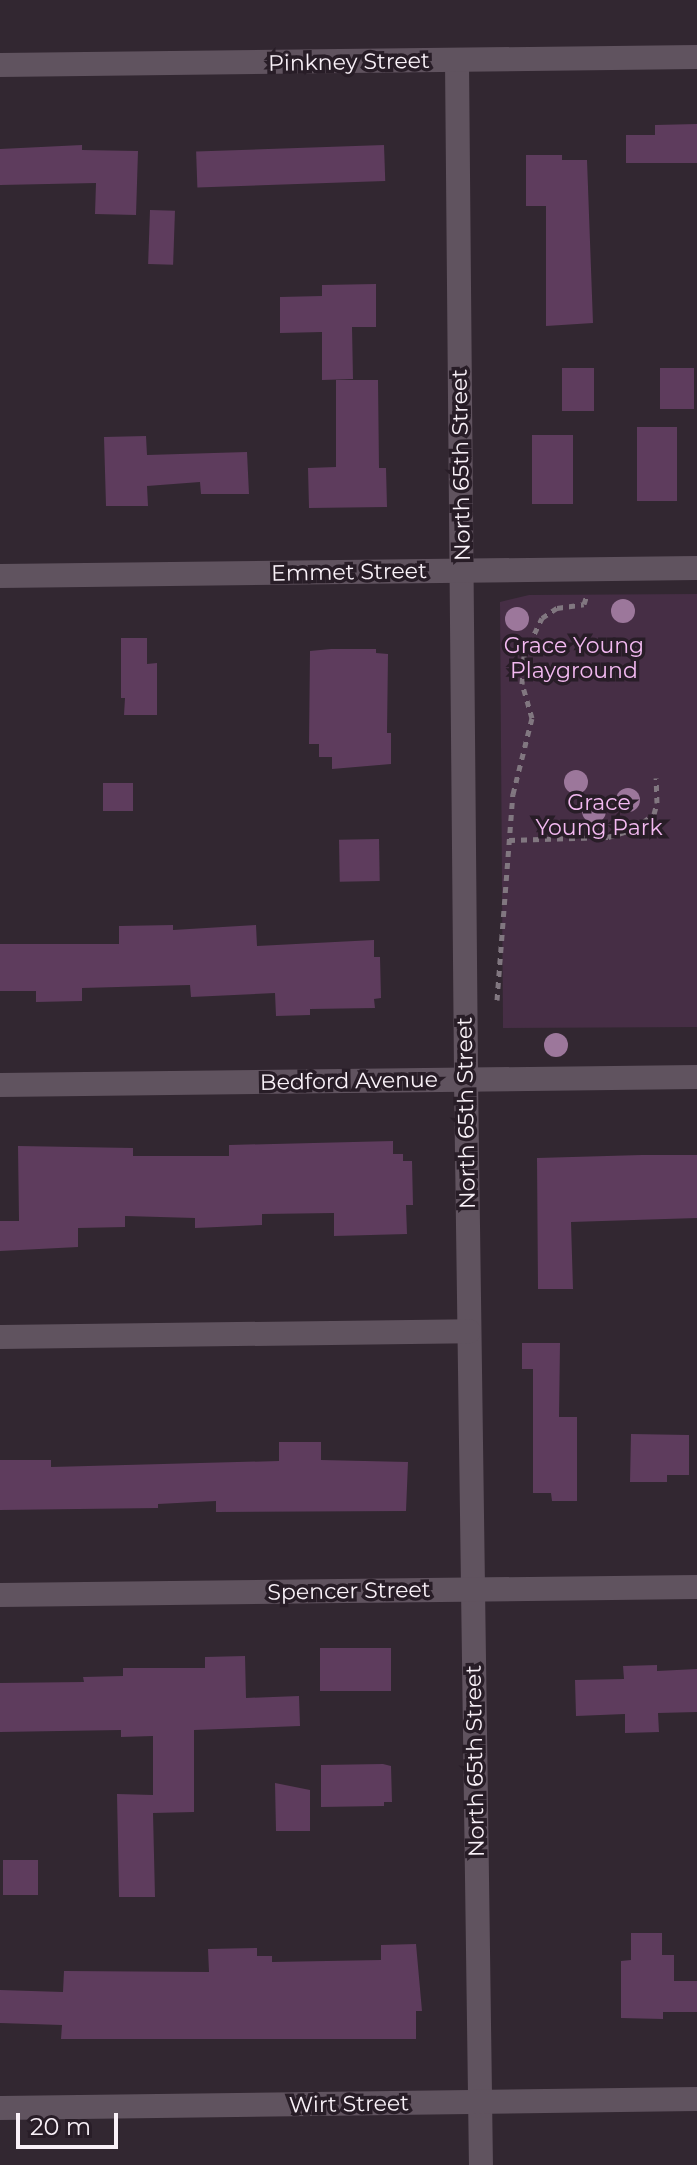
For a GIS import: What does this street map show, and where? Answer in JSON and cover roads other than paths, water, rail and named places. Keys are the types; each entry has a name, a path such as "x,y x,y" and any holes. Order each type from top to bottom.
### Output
{"street":[{"name":"Pinkney Street","path":"0,65 697,57"},
{"name":"North 65th Street","path":"457,61 466,1080 481,2165"},
{"name":"Emmet Street","path":"0,576 697,568"},
{"name":"Bedford Avenue","path":"0,1085 697,1077"},
{"path":"0,1337 469,1331"},
{"name":"Spencer Street","path":"0,1595 697,1587"},
{"name":"Wirt Street","path":"0,2108 697,2099"}],"park label":[{"name":"Grace Young Playground","path":"574,658"},
{"name":"Grace Young Park","path":"599,814"}]}
